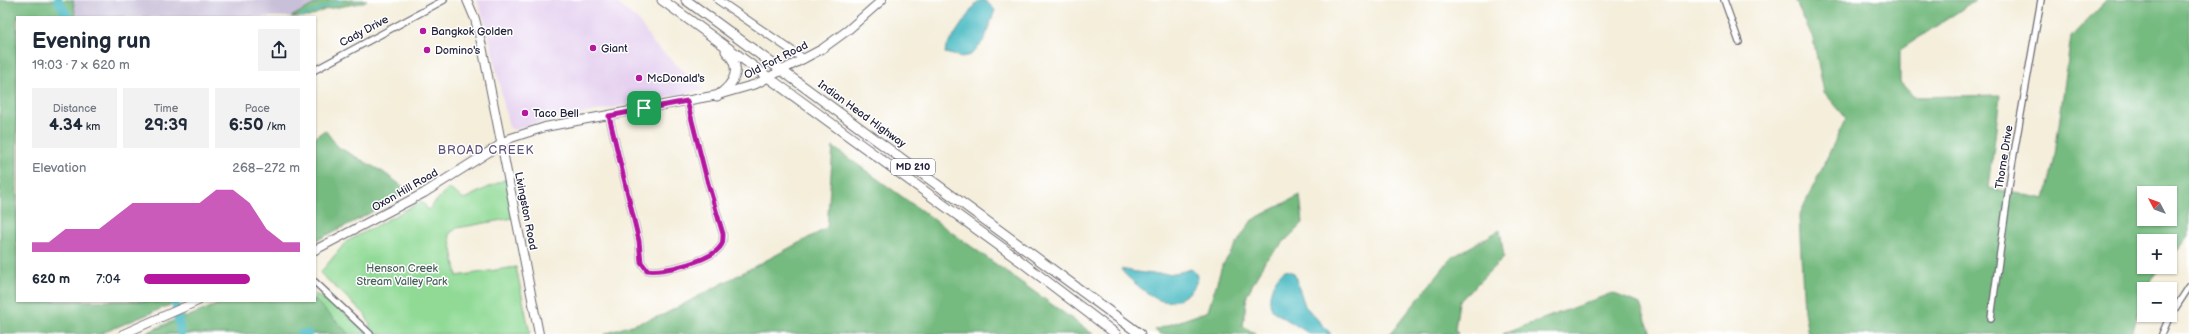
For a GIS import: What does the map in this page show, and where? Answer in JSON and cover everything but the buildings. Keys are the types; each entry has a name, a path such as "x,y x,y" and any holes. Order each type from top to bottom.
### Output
{"highway":[{"name":"MD 210","path":"662,0 1019,260 1116,334"},
{"name":"Indian Head Highway","path":"686,0 1140,334"},
{"path":"710,35 728,53 736,66 734,79 728,88 717,96"}],"main road":[{"name":"Livingston Road","path":"467,0 478,30 502,143 539,334"},
{"name":"Old Fort Road","path":"502,143 511,138 545,127 717,96 768,78 822,49 848,30 882,0"},
{"name":"Oxon Hill Road","path":"316,249 424,193 502,143"},
{"path":"123,334 195,302"}],"street":[{"name":"Cady Drive","path":"316,69 444,0"},
{"path":"718,0 804,59"},
{"path":"1724,0 1739,42"},
{"name":"Thorne Drive","path":"1991,318 2012,165 2041,0"},
{"path":"609,116 639,241 641,262 647,270 659,270 703,259 716,252 723,243 723,234 707,180 687,101"},
{"path":"316,283 370,334"},
{"path":"2162,334 2169,318 2189,287"}],"shaded area":[{"path":"73,0 322,0 293,16 76,16"},
{"path":"477,0 600,0 618,4 638,20 653,43 704,90 535,123 514,130 509,127 487,27"}],"green space":[{"path":"0,0 73,0 76,16 16,16 16,302 178,302 100,334 0,334"},
{"path":"322,0 367,0 361,3 327,9 311,16 293,16"},
{"path":"1795,0 1976,0 1900,50 1900,82 1914,97 2000,95 1989,188 2045,199 2054,161 2071,37 2106,0 2189,0 2189,236 2177,250 2177,234 2137,234 2137,274 2156,274 2151,282 2137,282 2137,318 2131,334 1808,334 1804,311 1799,216 1846,118 1824,92 1813,38"},
{"path":"325,130 338,147 383,172 409,191 359,219 316,240 316,136"},
{"path":"833,147 1093,334 604,334 663,315 827,228"},
{"name":"Henson Creek Stream Valley Park","path":"506,179 513,218 457,228 449,234 457,276 516,267 530,334 375,334 368,328 370,325 365,314 320,273 346,242 422,201 428,210 448,188 464,199"},
{"path":"1300,195 1303,223 1265,261 1247,295 1243,326 1256,334 1160,334 1155,330 1208,311 1222,266 1252,220"},
{"path":"1500,230 1504,257 1459,302 1455,329 1458,334 1390,334 1451,258"},
{"path":"1612,293 1640,304 1651,334 1503,334"},
{"name":"Henson Creek Stream Valley Park","path":"316,295 339,308 369,334 283,334 314,302 316,302"},
{"path":"316,301 349,334 145,334 224,302"},
{"path":"184,315 188,334 144,334"}],"water":[{"path":"982,0 987,2 995,10 984,40 971,55 961,57 945,53 946,47 976,3"},
{"path":"1121,269 1165,274 1182,272 1191,269 1197,274 1197,281 1190,292 1185,296 1172,301 1165,301 1159,300 1144,291 1126,276"},
{"path":"1285,270 1294,273 1305,306 1331,334 1310,334 1273,311 1270,295 1277,278"}],"waterway":[{"path":"58,0 67,16"},
{"path":"303,16 342,0"},
{"name":"BROAD CREEK","path":"175,302 181,334"},
{"name":"BROAD CREEK","path":"301,334 308,334"}],"place":[{"name":"Bangkok Golden","path":"423,31"},
{"name":"Giant","path":"593,48"},
{"name":"Domino's","path":"427,50"},
{"name":"McDonald's","path":"639,78"},
{"name":"Taco Bell","path":"525,113"}],"district":[{"name":"BROAD CREEK","path":"486,150"}],"route":[{"path":"687,101 707,180 723,234 723,243 716,252 708,257 685,264 652,271 647,270 641,262 639,241 630,199 609,116 644,108 687,101"}]}
